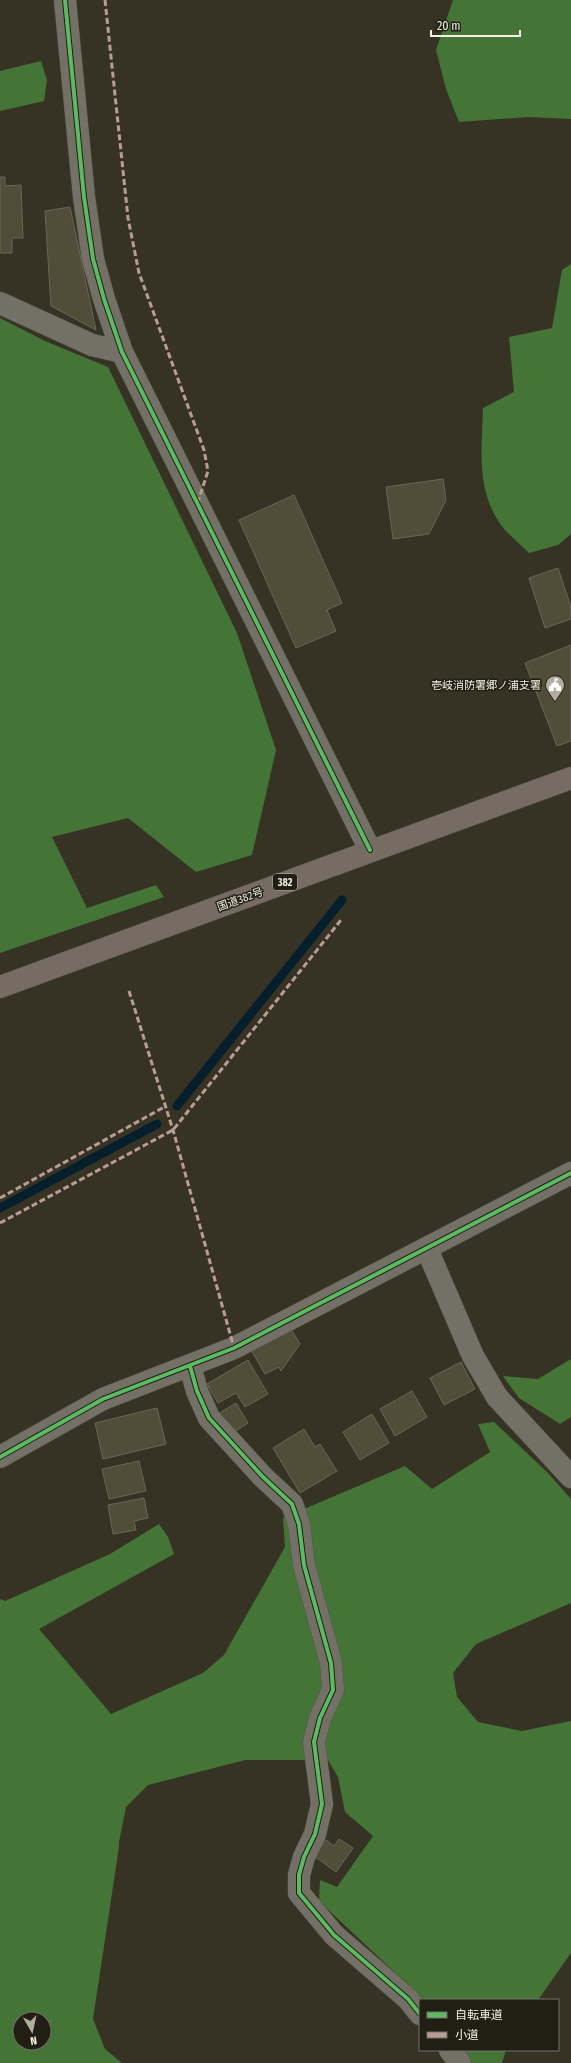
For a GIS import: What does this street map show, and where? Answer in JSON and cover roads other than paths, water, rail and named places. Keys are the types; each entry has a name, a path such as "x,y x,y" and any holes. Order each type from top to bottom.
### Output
{"highway":[{"name":"国道382号","path":"0,987 370,850 571,778"}],"street":[{"path":"64,0 93,259 122,352 370,850"},
{"path":"0,303 92,345 122,352"},
{"path":"0,1457 103,1399 234,1348 571,1173"},
{"path":"427,1249 473,1356 497,1397 571,1477"},
{"path":"190,1366 197,1391 208,1418 263,1477 292,1504 299,1524 304,1565 331,1663 333,1690 320,1718 314,1742 322,1804 315,1834 304,1857 299,1875 299,1893 339,1940 408,1999 419,2013"},
{"path":"451,2051 460,2063"}],"waterway":[{"path":"177,1106 342,900"},
{"path":"0,1208 157,1124"}],"place":[{"name":"壱岐消防署郷ノ浦支署","path":"555,702"}]}
